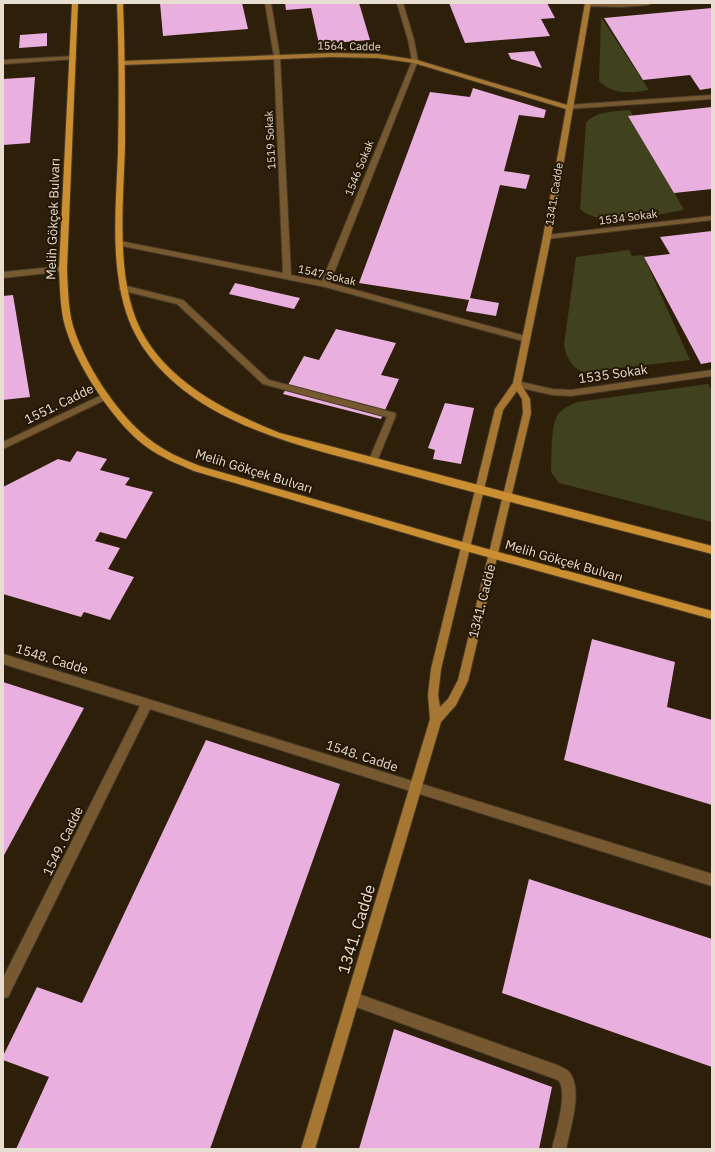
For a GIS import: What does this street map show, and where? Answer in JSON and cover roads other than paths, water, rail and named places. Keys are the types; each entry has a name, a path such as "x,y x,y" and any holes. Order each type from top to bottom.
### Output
{"main road":[{"name":"Melih Gökçek Bulvarı","path":"75,3 74,58 63,269 64,294 69,327 85,362 106,396 139,437 174,458 197,469 466,547 712,615"},
{"path":"120,3 123,63 120,243 123,288 130,314 139,336 153,356 170,375 189,391 217,409 278,436 712,550"}],"street":[{"name":"1519 Sokak","path":"268,3 277,57 287,277"},
{"path":"400,3 411,40 415,61"},
{"path":"588,4 648,3"},
{"name":"1341. Cadde","path":"308,1149 436,719 433,695 436,669 499,409 517,384 547,238 568,107 588,4"},
{"name":"1564. Cadde","path":"123,63 277,57 355,55 378,56 415,61 568,107"},
{"path":"3,62 74,58"},
{"name":"1546 Sokak","path":"325,284 415,61"},
{"path":"568,107 712,97"},
{"name":"1534 Sokak","path":"547,238 712,218"},
{"name":"1547 Sokak","path":"120,243 325,284 526,339"},
{"path":"3,275 63,269"},
{"path":"123,288 180,302 266,382 392,415 373,462"},
{"name":"1535 Sokak","path":"517,384 552,392 571,393 712,373"},
{"name":"1341. Cadde","path":"436,719 452,702 463,681 494,554 527,412 526,399 517,384"},
{"name":"1551. Cadde","path":"3,446 106,396"},
{"name":"1548. Cadde","path":"3,659 712,880"},
{"name":"1549. Cadde","path":"3,992 147,703"},
{"path":"353,999 557,1072 565,1078 569,1088 559,1149"}]}
